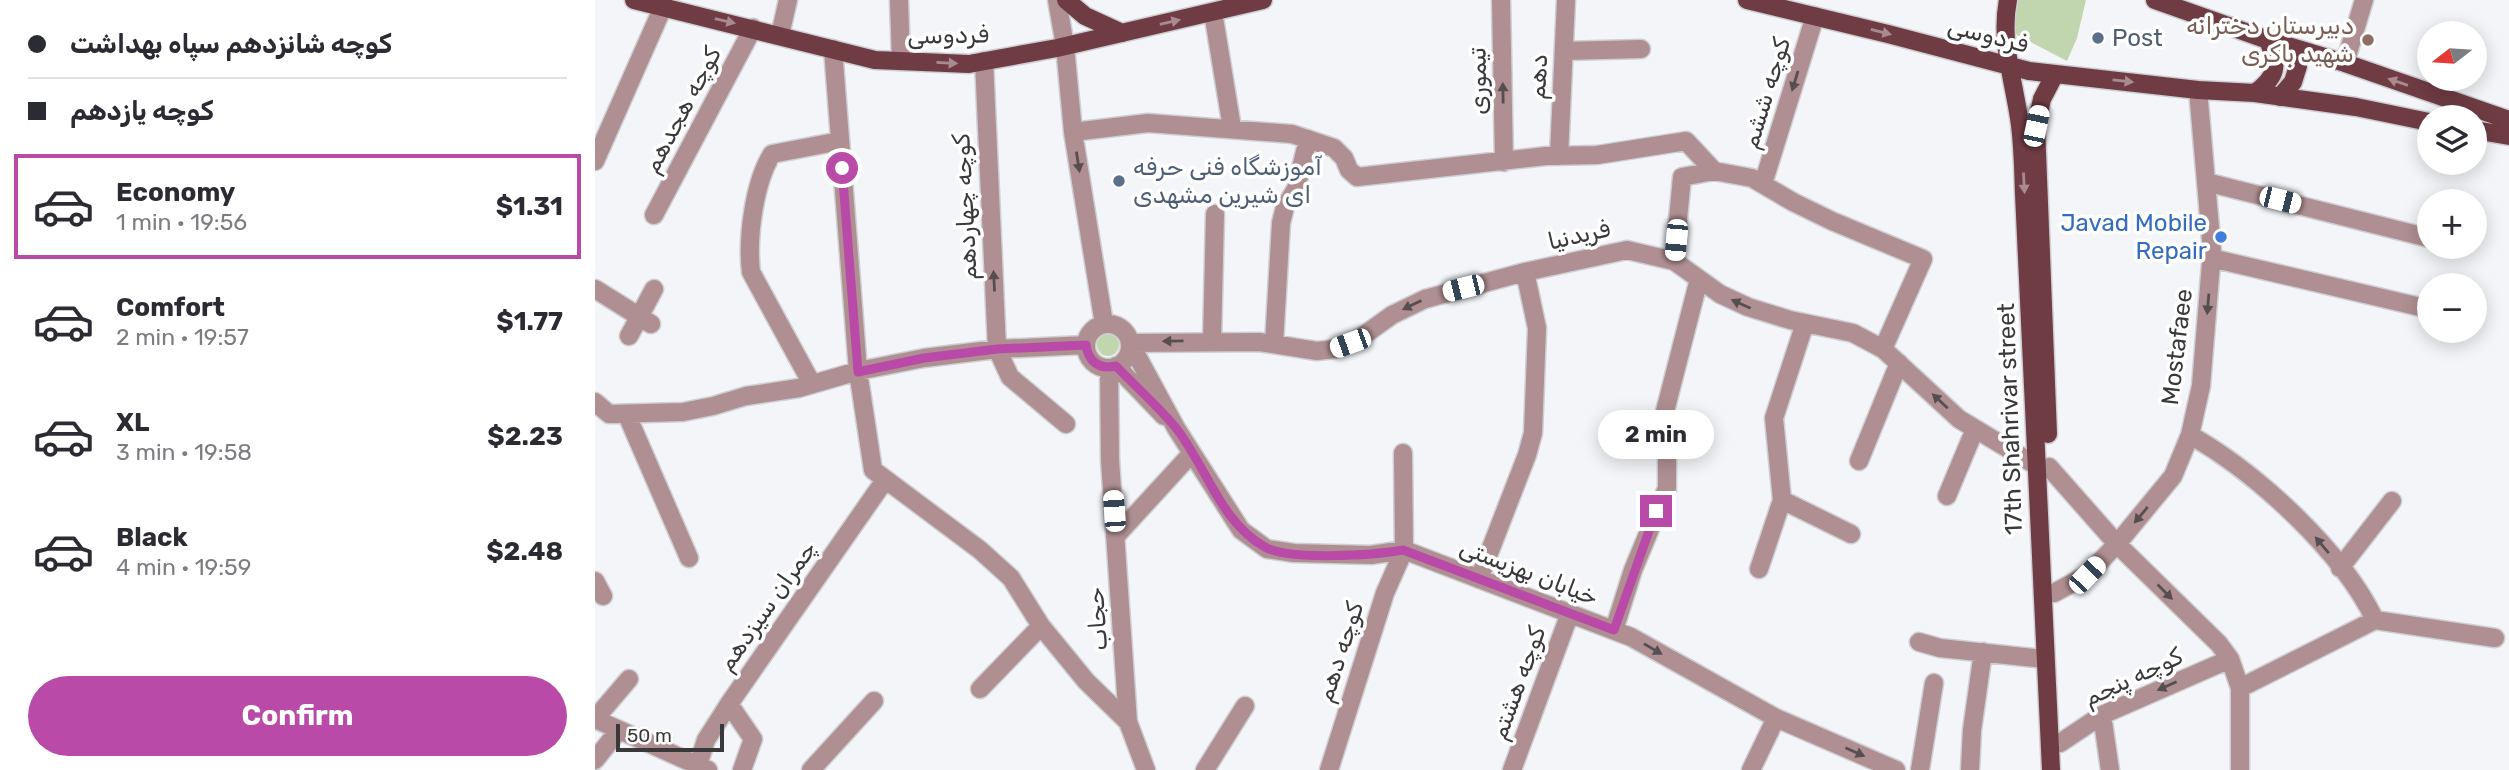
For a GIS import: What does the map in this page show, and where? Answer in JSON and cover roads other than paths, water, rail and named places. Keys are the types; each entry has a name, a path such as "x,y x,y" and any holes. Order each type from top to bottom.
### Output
{"main road":[{"name":"فردوسی","path":"635,0 663,7 686,6 753,28 874,60 969,64 1065,46 1263,0"},
{"path":"1066,0 1084,16 1122,33"},
{"name":"فردوسی","path":"1747,0 2010,67 2198,90 2255,93 2356,107 2417,120"},
{"name":"17th Shahrivar street","path":"2008,0 2004,20 2020,121 2054,593 2063,770"},
{"path":"2155,0 2509,120"},
{"path":"2255,93 2269,83 2275,70 2268,40"},
{"path":"2280,97 2293,82 2298,66 2287,46"},
{"name":"17th Shahrivar street","path":"2051,770 2044,659 2036,126 2042,99 2055,74"},
{"path":"2487,132 2509,136"}],"street":[{"path":"780,35 788,0"},
{"path":"899,0 901,61"},
{"path":"1057,0 1065,46 1073,132 1104,324"},
{"name":"تیموری","path":"1501,0 1504,162"},
{"name":"دهم","path":"1559,156 1566,0"},
{"path":"2345,63 2364,0"},
{"path":"595,161 663,7"},
{"path":"1213,12 1232,128"},
{"name":"کوچه ششم","path":"1763,184 1815,16"},
{"name":"کوچه هجدهم","path":"654,215 753,28"},
{"path":"833,49 858,372 873,471 980,550 1011,578 1041,626 1086,681 1128,722"},
{"path":"1564,51 1641,49"},
{"name":"کوچه چهاردهم","path":"984,61 997,349"},
{"name":"Mostafaee","path":"2054,593 2087,575 2117,544 2173,476 2190,435 2201,386 2211,258 2198,90"},
{"path":"1073,132 1148,123 1292,134 1334,148 1357,177 1559,156 1597,155 1686,141 1714,171 1752,178 1832,221 1923,258 1883,349"},
{"path":"1274,344 1281,223 1285,207 1296,189 1308,139"},
{"path":"812,384 751,272 748,251 764,167 772,154 840,141"},
{"name":"کوچه ششم","path":"1674,261 1682,177 1714,171"},
{"path":"2206,182 2417,235"},
{"path":"1213,342 1215,214"},
{"name":"فریدنیا","path":"1130,343 1213,342 1274,344 1317,351 1335,349 1360,338 1392,315 1425,299 1525,272 1627,250 1674,261 1720,294 1748,307 1853,333 1883,349 1959,419 2043,467 2230,659"},
{"path":"2211,258 2417,306"},
{"path":"1479,579 1533,433 1537,328 1525,272"},
{"path":"1614,630 1633,570 1667,488 1667,446 1663,419 1699,279"},
{"path":"595,289 645,321"},
{"path":"629,336 645,321 654,289"},
{"path":"1759,569 1781,500 1774,418 1805,323"},
{"path":"1104,324 1118,326 1128,336 1130,343 1127,357 1107,366 1087,352 1086,345 1091,331 1104,324"},
{"name":"خیابان بهزیستی","path":"1130,343 1176,428 1241,530 1267,549 1327,555 1371,555 1403,550 1631,637 1776,718 1896,770"},
{"path":"611,418 683,412 924,358 997,349 1086,345"},
{"path":"997,349 1010,377 1066,424"},
{"path":"1859,460 1899,363"},
{"name":"خیابان بهزیستی","path":"1107,366 1176,428"},
{"name":"حجاب","path":"1107,366 1110,460 1128,722 1146,770"},
{"path":"595,402 611,418 689,558"},
{"path":"1947,496 1975,429"},
{"path":"2190,435 2215,449 2308,529 2365,600 2375,620"},
{"path":"1115,537 1192,453"},
{"path":"1403,453 1403,550"},
{"name":"چمران سیزدهم","path":"703,767 706,740 885,481"},
{"path":"1781,500 1851,534"},
{"path":"2340,568 2392,501"},
{"name":"کوچه دهم","path":"1329,770 1385,593 1403,550"},
{"name":"کوچه هشتم","path":"1512,770 1570,613"},
{"path":"2241,688 2375,620 2494,638"},
{"path":"980,689 1041,626"},
{"path":"1919,642 1940,648 2044,659"},
{"path":"1971,770 1972,730 1983,652"},
{"path":"2230,659 2241,688 2240,770"},
{"name":"کوچه پنجم","path":"2060,743 2102,715 2230,659"},
{"path":"629,679 595,719 703,767"},
{"path":"1920,770 1934,683"},
{"path":"811,770 874,701"},
{"path":"729,704 753,738 742,770"},
{"path":"1205,770 1245,706"},
{"path":"2102,715 2110,770"},
{"path":"1751,770 1776,718"},
{"path":"595,760 619,730"}],"place":[{"name":"Post","path":"2098,38"},
{"name":"دبیرستان دخترانه شهید باکری","path":"2368,40"},
{"name":"آموزشگاه فنی حرفه ای شیرین مشهدی","path":"1119,181"},
{"name":"Javad Mobile Repair","path":"2221,237"}]}
